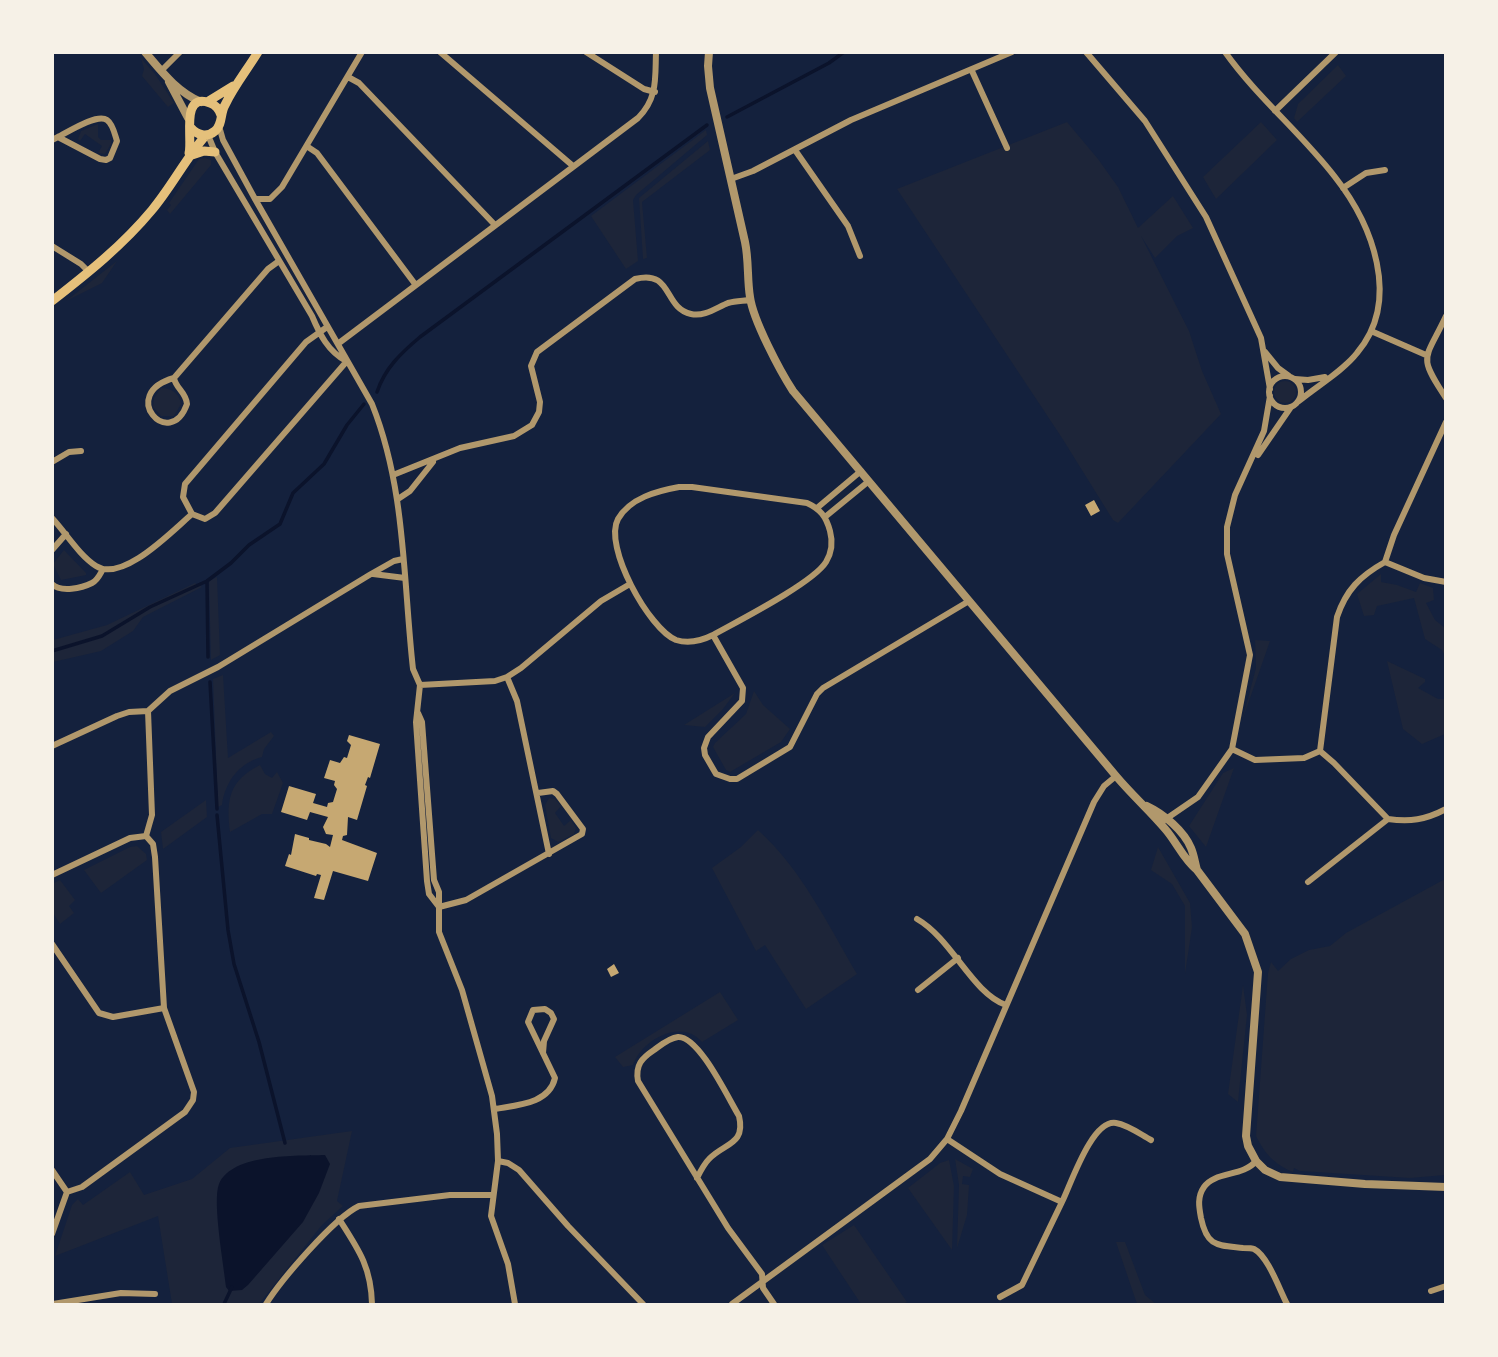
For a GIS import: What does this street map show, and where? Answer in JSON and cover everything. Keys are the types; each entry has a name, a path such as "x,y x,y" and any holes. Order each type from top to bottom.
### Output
{"main road":[{"path":"52,301 89,272 143,220 207,135 219,126 223,108 257,52"},
{"path":"189,159 192,139 189,123 192,108 237,83"},
{"path":"204,102 216,106 221,116"},
{"path":"189,123 195,132 207,135"},
{"path":"189,159 204,151 215,152"}],"street":[{"path":"145,52 168,80 189,123"},
{"path":"161,71 180,52"},
{"path":"255,199 267,200 276,195 362,52"},
{"path":"440,52 573,166"},
{"path":"586,52 644,89 655,92"},
{"path":"339,343 638,118 651,103 655,92 656,52"},
{"path":"709,52 708,74 749,261 750,300 785,378 1116,776 1142,804 1163,820 1189,864 1197,870 1245,934 1256,959 1258,989 1246,1136 1256,1161 1272,1174 1292,1179 1446,1187"},
{"path":"731,179 795,150 851,120 1012,52"},
{"path":"1086,52 1145,121 1189,187 1235,277 1264,350 1273,363 1301,389 1299,401"},
{"path":"1225,52 1343,188 1362,220 1377,264 1380,289 1377,314 1371,331 1357,353 1291,407 1250,465"},
{"path":"1275,111 1336,52"},
{"path":"972,71 1007,148"},
{"path":"348,76 359,83 495,225"},
{"path":"168,80 187,95 204,102"},
{"path":"97,118 105,118 110,123 117,141 110,158 106,160 55,138 97,118"},
{"path":"219,126 223,140 255,199 372,404 393,475 398,499 413,669 420,685 417,711 422,722 434,880 439,892 439,932 469,1011 495,1109 498,1161 490,1195 491,1216 508,1264 515,1304"},
{"path":"207,135 332,353 347,361"},
{"path":"307,147 317,153 415,284"},
{"path":"795,150 848,226 860,256"},
{"path":"1343,188 1366,173 1385,170"},
{"path":"52,246 89,272"},
{"path":"174,378 184,392 187,404 179,419 173,423 162,423 152,416 147,402 156,385 174,378 268,268 279,261"},
{"path":"393,475 460,448 514,436 533,425 540,402 531,366 537,352 635,279 648,277 661,282 680,309 694,315 702,315 734,302 750,300"},
{"path":"1446,316 1426,355 1427,371 1446,398"},
{"path":"327,327 306,342 185,484 183,497 192,514 205,519 215,513 347,361"},
{"path":"1371,331 1426,355"},
{"path":"1264,350 1272,401 1280,408 1291,407"},
{"path":"1163,820 1198,797 1232,749 1250,655 1226,540 1230,510 1264,431 1270,392 1277,379 1315,379 1330,375"},
{"path":"1320,751 1339,608 1351,587 1366,573 1385,562 1394,535 1446,422"},
{"path":"52,462 69,453 81,451"},
{"path":"398,499 410,491 437,458"},
{"path":"817,508 861,471"},
{"path":"825,517 869,481"},
{"path":"679,487 797,500 817,508 825,517 832,541 831,552 819,570 713,635 698,641 687,642 660,628 631,584 618,553 614,529 625,510 651,494 679,487"},
{"path":"52,518 87,557 103,569 112,569 139,558 192,514"},
{"path":"52,550 66,534"},
{"path":"52,746 117,716 148,711 170,691 218,667 371,574 403,559"},
{"path":"1385,562 1424,578 1446,582"},
{"path":"52,584 57,589 64,590 91,583 96,581 103,569"},
{"path":"371,574 405,578"},
{"path":"420,685 495,681 507,677 522,668 601,601 631,584"},
{"path":"713,635 744,694 737,709 708,737 704,748 705,755 716,774 722,778 737,779 790,747 817,694 823,688 969,601"},
{"path":"507,677 517,701 549,854"},
{"path":"146,836 152,814 148,711"},
{"path":"1232,749 1255,760 1304,758 1320,751"},
{"path":"1320,751 1334,762 1388,819 1415,821 1446,809"},
{"path":"732,1304 930,1159 947,1139 1094,802 1104,786 1116,776"},
{"path":"439,907 466,900 578,838 583,829 558,794 553,791 538,793"},
{"path":"1308,882 1388,819"},
{"path":"52,875 130,838 146,836"},
{"path":"67,1192 82,1187 185,1112 193,1100 193,1085 163,1007 153,844 146,836"},
{"path":"917,919 938,933 986,993 1006,1006"},
{"path":"52,944 99,1013 113,1017 163,1007"},
{"path":"918,990 958,958"},
{"path":"495,1109 528,1103 548,1093 552,1087 555,1078 528,1022 533,1010 538,1009 551,1013 554,1019 544,1041 543,1053"},
{"path":"697,1178 709,1158 736,1140 741,1125 739,1116 698,1048 685,1038 675,1037 644,1057 637,1072 639,1081 697,1178 728,1228 762,1275 762,1288 774,1304"},
{"path":"1000,1297 1022,1285 1093,1137 1105,1125 1113,1122 1152,1140"},
{"path":"947,1139 1000,1174 1062,1202"},
{"path":"498,1161 508,1163 519,1170 643,1304"},
{"path":"1256,1161 1251,1167 1208,1183 1202,1190 1199,1206 1206,1236 1215,1244 1253,1249 1272,1274 1286,1304"},
{"path":"52,1170 67,1192"},
{"path":"52,1234 67,1192"},
{"path":"266,1304 339,1219 349,1211 368,1204 450,1195 490,1195"},
{"path":"339,1219 365,1260 370,1278 372,1304"},
{"path":"1430,1291 1446,1286"},
{"path":"53,1304 121,1293 155,1294"}],"shaded area":[{"path":"141,58 174,103 168,107 142,76 144,69"},
{"path":"1338,65 1346,76 1297,122 1294,118 1298,104"},
{"path":"1067,122 1118,187 1138,228 1173,196 1193,228 1177,236 1155,258 1141,236 1189,331 1202,371 1221,414 1118,523 1113,520 1062,438 897,189"},
{"path":"1261,122 1277,140 1216,199 1203,177"},
{"path":"98,124 98,137 101,140 111,140 105,154 98,153 102,146 85,134 80,141 78,139 81,131"},
{"path":"706,130 707,135 633,200 638,261 626,269 591,216"},
{"path":"708,141 710,150 642,202 647,258 643,259 639,198"},
{"path":"199,159 211,160 211,165 170,214 167,210 171,205 169,203"},
{"path":"117,261 102,283 66,301"},
{"path":"1281,381 1289,381 1296,388 1296,396 1289,403 1281,403 1274,396 1274,388"},
{"path":"161,388 172,390 179,397 181,404 174,416 161,416 153,407 154,398"},
{"path":"64,550 86,575 61,580 53,564"},
{"path":"1381,574 1381,582 1416,592 1420,583 1433,588 1434,600 1426,603 1435,620 1445,628 1445,656 1442,650 1425,639 1414,598 1377,606 1374,615 1364,616 1357,594"},
{"path":"217,577 220,655 211,660 209,581"},
{"path":"195,583 202,587 143,617 133,631 101,651 53,662 53,640 107,625"},
{"path":"1255,640 1270,641 1242,721 1256,668"},
{"path":"1387,661 1425,679 1418,688 1438,699 1445,699 1445,734 1422,744 1403,729"},
{"path":"223,675 228,758 271,732 274,736 264,749 262,757 246,764 230,781 222,805 218,807 213,679"},
{"path":"754,691 763,705 790,729 781,742 730,772 726,770 713,747 746,714"},
{"path":"735,693 705,727 684,725"},
{"path":"260,765 265,774 272,778 277,772 283,783 272,814 262,814 230,832 232,792 242,778"},
{"path":"1234,768 1206,847 1189,826 1223,773"},
{"path":"549,798 555,799 561,806 555,813 564,826 571,820 576,828 574,834 558,842 551,838 545,805"},
{"path":"206,800 207,817 163,849 161,832"},
{"path":"758,830 801,880 857,974 806,1009 765,945 756,951 712,868 741,847"},
{"path":"137,846 146,854 147,860 101,893 84,870"},
{"path":"1158,847 1190,903 1192,927 1185,974 1185,906 1172,884 1151,870"},
{"path":"1445,879 1445,1175 1410,1178 1300,1171 1294,1168 1293,1172 1280,1166 1256,1136 1271,962 1278,971 1291,959 1309,950 1330,946 1346,933"},
{"path":"60,880 75,900 69,906 74,913 60,924 53,913 52,884"},
{"path":"1243,985 1247,1015 1238,1102 1228,1094"},
{"path":"720,992 738,1020 702,1042 694,1035 684,1032 663,1035 645,1047 633,1065 623,1067 615,1057"},
{"path":"352,1131 337,1201 343,1206 322,1225 259,1304 172,1304 158,1216 55,1256 72,1205 78,1199 83,1205 130,1172 144,1195 192,1179 230,1148"},
{"path":"325,1155 330,1164 319,1193 303,1222 248,1285 242,1290 229,1291 226,1287 217,1204 219,1184 226,1174 251,1161 266,1158"},
{"path":"955,1159 973,1169 970,1177 963,1176 962,1184 969,1185 967,1215 957,1248 959,1185"},
{"path":"949,1160 954,1186 952,1250 908,1188 940,1163"},
{"path":"854,1225 907,1302 861,1304 822,1245"},
{"path":"1116,1242 1125,1242 1145,1295 1156,1304 1137,1304"}],"building":[{"path":"1094,500 1100,511 1091,516 1085,505"},
{"path":"349,735 380,744 370,778 368,777 365,785 367,786 357,820 348,817 347,835 343,836 342,840 377,853 368,881 333,871 324,900 314,898 321,875 316,876 285,866 289,854 291,855 295,834 330,847 333,835 326,834 323,827 328,817 310,812 307,820 281,812 289,786 316,794 313,803 327,807 328,803 333,802 337,789 335,781 324,778 330,760 340,763 344,757 347,758 351,745 347,741"},
{"path":"614,964 619,973 611,977 607,969"}],"waterway":[{"path":"727,117 829,63 844,52"},
{"path":"377,392 394,362 420,337 707,125"},
{"path":"52,651 102,636 150,607 207,581 231,563 249,545 280,524 293,493 324,464 347,425 364,404"},
{"path":"207,581 208,657"},
{"path":"210,682 217,809"},
{"path":"217,815 228,930 234,964 259,1042 285,1143"},
{"path":"224,1304 232,1287"}]}
